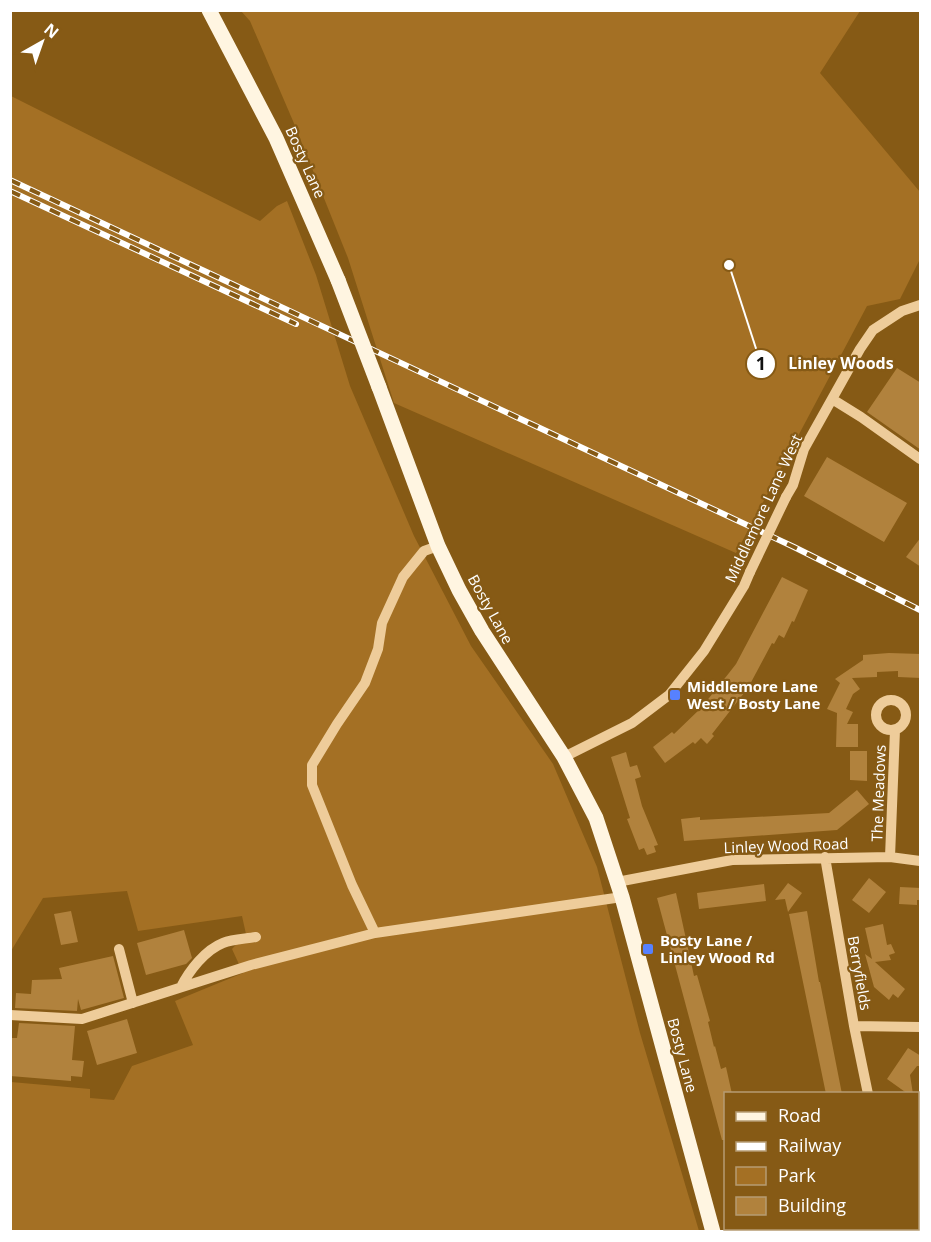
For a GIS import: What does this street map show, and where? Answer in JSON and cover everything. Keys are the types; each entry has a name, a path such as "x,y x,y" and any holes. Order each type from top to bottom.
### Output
{"main road":[{"name":"Bosty Lane","path":"209,10 276,138 338,280 438,546 482,631 564,757 596,818 620,889 713,1232"}],"street":[{"name":"Middlemore Lane West","path":"564,757 632,723 669,694 704,651 744,586 793,485 804,449 860,349 873,330 902,311 921,305"},
{"path":"832,399 921,459"},
{"path":"375,933 352,885 312,785 312,765 336,724 365,683 378,649 382,624 403,577 424,551 438,546"},
{"name":"The Meadows","path":"890,857 895,730"},
{"name":"Berryfields","path":"825,857 868,1092"},
{"name":"Linley Wood Road","path":"10,1015 82,1019 251,965 375,933 620,889 732,860 890,857 921,861"},
{"path":"181,987 188,975 217,946 228,941 256,937"},
{"path":"119,949 133,1003"},
{"path":"854,1026 921,1027"}],"green space":[{"path":"241,11 860,11 820,73 920,192 920,259 900,299 867,306 736,553 394,403 348,258 250,21"},
{"path":"11,96 260,221 277,206 287,201 316,275 350,386 414,536 471,646 553,764 597,867 640,1033 699,1231 11,1231 11,1082 90,1089 90,1098 114,1100 132,1066 193,1045 175,1001 243,973 232,949 246,934 242,916 138,931 127,891 43,898 11,951"}],"building":[{"path":"897,368 921,383 921,450 867,412"},
{"path":"827,457 907,503 884,542 804,496"},
{"path":"921,537 921,567 906,557"},
{"path":"782,577 808,590 784,638 779,635 774,644 772,643 748,688 712,734 714,736 707,744 701,738 665,763 653,747 672,732 674,734 701,708 736,664"},
{"path":"921,654 921,678 898,677 898,671 877,672 877,677 852,678 860,689 853,694 846,709 853,712 847,724 858,724 858,747 836,747 837,713 827,709 840,683 835,679 863,660 863,655"},
{"path":"850,751 867,751 867,781 850,780"},
{"path":"626,752 630,767 637,765 641,777 635,779 642,806 658,845 654,846 656,852 647,855 644,848 639,850 627,819 630,818 611,757"},
{"path":"857,790 869,804 837,830 684,841 681,819 829,813"},
{"path":"869,878 886,892 869,913 852,900"},
{"path":"788,883 802,893 788,912 785,899 775,900"},
{"path":"764,884 766,901 699,909 697,893"},
{"path":"900,887 921,888 921,900 917,900 917,905 899,904"},
{"path":"676,893 694,976 697,975 710,1021 708,1022 714,1047 721,1069 726,1067 732,1092 724,1092 724,1140 722,1140 657,898"},
{"path":"71,911 78,942 61,945 54,914"},
{"path":"807,911 842,1092 826,1092 789,914"},
{"path":"883,924 887,945 891,944 895,953 889,955 891,960 875,962 905,989 898,998 893,994 889,1000 874,987 865,954 872,959 865,928"},
{"path":"184,930 192,958 186,964 146,975 137,943"},
{"path":"113,956 124,998 81,1010 78,999 77,1011 15,1008 16,993 31,994 32,980 62,979 59,968"},
{"path":"127,1019 137,1053 97,1065 87,1031"},
{"path":"19,1023 75,1026 72,1060 84,1061 82,1077 71,1076 71,1081 10,1076 10,1038 17,1038"},
{"path":"908,1048 921,1056 921,1066 917,1066 910,1075 913,1092 905,1092 887,1079"}],"railway":[{"path":"10,180 794,547 920,610"},
{"path":"10,191 296,324"}],"place":[{"name":"Linley Woods","path":"729,265"},
{"name":"Middlemore Lane West / Bosty Lane","path":"675,695"},
{"name":"Bosty Lane / Linley Wood Rd","path":"648,949"}]}
